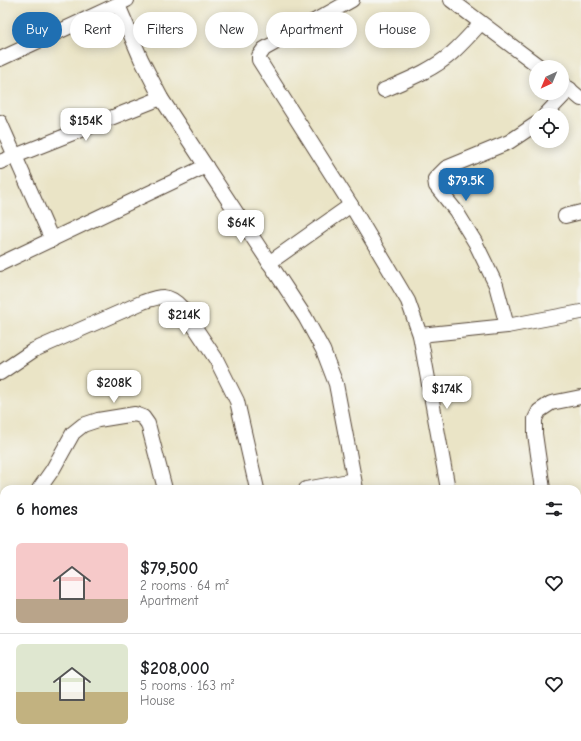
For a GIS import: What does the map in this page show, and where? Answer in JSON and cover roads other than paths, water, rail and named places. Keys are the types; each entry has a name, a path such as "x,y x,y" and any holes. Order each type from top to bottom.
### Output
{"street":[{"path":"352,0 264,49 259,56 262,66 351,205 408,301 420,336 447,485"},
{"path":"451,0 480,24 530,60"},
{"path":"0,60 123,2 141,59 161,98 305,318 323,350 336,384 355,484"},
{"path":"384,90 418,75 439,62 451,53 480,24"},
{"path":"569,89 581,99"},
{"path":"0,162 161,98"},
{"path":"0,122 52,240"},
{"path":"507,326 496,284 475,242 456,211 436,186 435,179 446,168 508,142 529,128"},
{"path":"0,264 206,166"},
{"path":"269,263 351,205"},
{"path":"565,216 581,212"},
{"path":"0,373 34,350 143,302 156,298 167,297 175,301 182,308 216,359 237,400 256,485"},
{"path":"420,336 507,326 581,312"},
{"path":"542,485 535,434 535,419 539,412 551,404 581,397"},
{"path":"42,485 53,469 73,433 83,426 98,420 135,414 143,417 148,424 164,485"}]}
